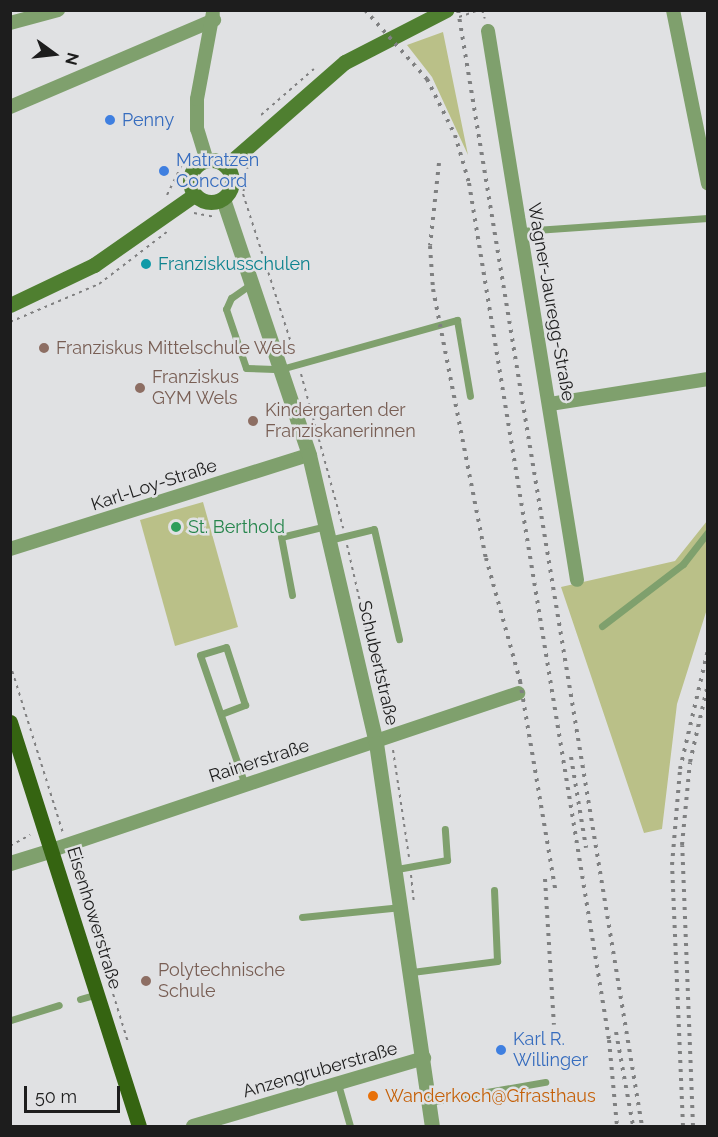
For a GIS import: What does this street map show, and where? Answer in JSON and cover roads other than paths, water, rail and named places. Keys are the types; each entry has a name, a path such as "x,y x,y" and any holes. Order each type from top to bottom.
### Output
{"main road":[{"path":"226,166 345,62 448,15"},
{"path":"194,195 191,176 207,161 226,166"},
{"path":"194,195 210,203 223,199 232,179 226,166"},
{"path":"10,305 94,265 194,195"},
{"name":"Eisenhowerstraße","path":"10,722 139,1126"}],"street":[{"path":"10,23 58,10"},
{"path":"672,10 705,153 708,183"},
{"path":"10,107 214,15"},
{"path":"207,161 197,129 197,99 214,15"},
{"name":"Wagner-Jauregg-Straße","path":"488,31 577,580"},
{"name":"Schubertstraße","path":"223,199 224,220 253,283 309,455 327,533 384,741 404,868 403,907 432,1126"},
{"path":"550,404 708,379"},
{"name":"Karl-Loy-Straße","path":"10,549 309,455"},
{"name":"Rainerstraße","path":"10,863 384,741 518,693"},
{"name":"Anzengruberstraße","path":"193,1126 424,1058"}],"lane":[{"path":"521,231 708,218"},
{"path":"253,283 231,298 226,309 246,368 281,369 457,320 470,396"},
{"path":"292,595 280,537 327,533 345,536 374,529 399,639"},
{"path":"602,626 683,564 708,532"},
{"path":"221,714 245,705 226,647 200,655 245,785"},
{"path":"404,868 447,860 445,829"},
{"path":"412,972 497,961 494,890"},
{"path":"302,917 403,907"},
{"path":"80,999 97,994"},
{"path":"11,1020 59,1005"},
{"path":"429,1102 545,1082"},
{"path":"338,1084 350,1126"}],"railway":[{"path":"365,10 427,79 455,135 469,183 609,1040 617,1126"},
{"path":"458,10 642,1126"},
{"path":"439,163 430,246 433,289 486,558 520,681 556,893"},
{"path":"683,1126 672,865 680,769 708,650"},
{"path":"693,1126 682,845 690,762 708,684"},
{"path":"571,757 586,848"},
{"path":"545,879 554,1025"},
{"path":"616,1032 633,1126"}],"place":[{"name":"Penny","path":"110,120"},
{"name":"Matratzen Concord","path":"164,171"},
{"name":"Franziskusschulen","path":"146,264"},
{"name":"Franziskus Mittelschule Wels","path":"44,348"},
{"name":"Franziskus GYM Wels","path":"140,388"},
{"name":"Kindergarten der Franziskanerinnen","path":"253,421"},
{"name":"St. Berthold","path":"176,527"},
{"name":"Polytechnische Schule","path":"146,981"},
{"name":"Karl R. Willinger","path":"501,1050"},
{"name":"Wanderkoch@Gfrasthaus","path":"373,1096"}]}
